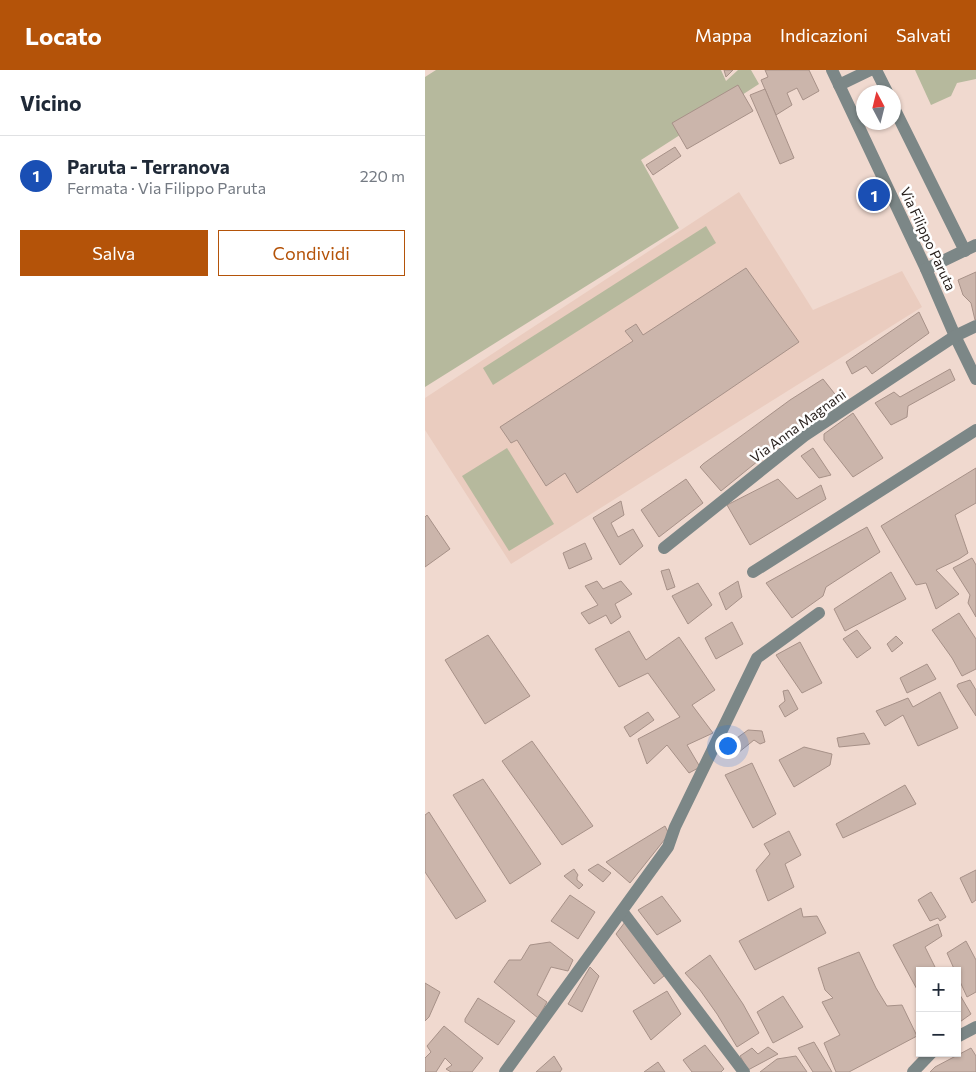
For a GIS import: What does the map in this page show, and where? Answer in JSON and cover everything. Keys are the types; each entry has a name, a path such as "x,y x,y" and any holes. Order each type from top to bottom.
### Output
{"street":[{"name":"Via Filippo Paruta","path":"833,70 976,379"},
{"path":"839,85 870,70"},
{"path":"876,70 884,85"},
{"name":"Via Filippo Paruta","path":"901,121 970,248"},
{"path":"926,269 970,248"},
{"name":"Via Anna Magnani","path":"665,548 804,436 955,336 976,326"},
{"path":"753,572 976,430"},
{"path":"505,1072 668,847 675,827 757,658 819,612"},
{"path":"622,911 744,1072"},
{"path":"961,1035 976,1027"},
{"path":"913,1072 927,1057"}],"shaded area":[{"path":"739,192 813,310 902,271 922,307 511,564 425,430 425,398"}],"green space":[{"path":"436,70 721,70 726,81 738,70 751,70 759,84 641,160 679,228 425,387 425,77"},
{"path":"915,70 976,70 976,79 957,83 951,96 931,105"},
{"path":"706,226 716,243 493,385 483,368"},
{"path":"507,448 554,524 509,551 462,476"}],"building":[{"path":"724,70 733,70 726,77"},
{"path":"765,70 809,70 819,91 803,100 797,88 787,93 792,105 776,115 761,80 768,77"},
{"path":"738,85 753,111 687,149 672,123"},
{"path":"765,89 794,158 780,164 750,95"},
{"path":"675,147 681,156 653,175 646,165"},
{"path":"746,268 799,342 577,493 565,473 546,486 517,440 511,443 500,427 633,341 625,331 636,324 643,335"},
{"path":"976,272 975,320 971,303 963,295 958,280"},
{"path":"919,312 929,333 872,374 866,366 852,374 846,362"},
{"path":"950,369 955,380 908,406 907,417 891,425 875,403 894,392 900,397"},
{"path":"823,379 842,403 806,422 721,491 700,467 790,400"},
{"path":"853,413 883,458 853,477 824,440 824,434"},
{"path":"813,448 831,475 819,478 801,456"},
{"path":"976,468 976,503 955,515 968,553 936,570 959,594 936,609 926,583 916,585 881,526"},
{"path":"686,479 703,503 659,537 641,510"},
{"path":"778,479 797,499 821,485 826,499 750,545 727,505"},
{"path":"621,501 624,515 611,523 618,537 633,529 643,546 620,565 593,518"},
{"path":"427,515 450,549 425,567 425,517"},
{"path":"867,527 880,552 826,587 823,596 792,618 766,583"},
{"path":"585,543 592,559 569,569 563,553"},
{"path":"972,558 976,565 976,617 968,603 970,595 953,568"},
{"path":"669,569 675,587 667,590 661,571"},
{"path":"891,572 906,599 845,631 834,609"},
{"path":"597,581 603,589 621,581 632,594 615,604 621,617 611,624 606,615 589,624 581,613 598,605 585,586"},
{"path":"738,581 742,597 726,610 719,593"},
{"path":"698,583 712,605 688,624 672,596"},
{"path":"959,613 976,639 976,669 962,676 932,630"},
{"path":"732,622 743,644 716,659 705,638"},
{"path":"857,630 871,648 857,658 843,639"},
{"path":"629,631 646,660 679,637 715,690 692,705 713,733 687,745 700,767 689,773 667,745 647,764 638,739 680,717 648,673 619,687 595,649"},
{"path":"488,635 530,696 485,724 445,660"},
{"path":"896,636 903,643 892,652 887,644"},
{"path":"800,642 822,683 802,693 776,655"},
{"path":"927,664 936,679 907,693 900,678"},
{"path":"970,680 976,690 976,716 957,686"},
{"path":"788,690 798,709 785,717 779,706 785,701 783,691"},
{"path":"940,692 958,728 918,746 903,715 885,726 876,711 908,698 913,707"},
{"path":"648,712 654,720 630,737 624,727"},
{"path":"748,730 762,731 765,742 760,744 754,740 733,757 727,745"},
{"path":"864,733 870,744 839,747 837,738"},
{"path":"532,741 593,826 562,845 502,761"},
{"path":"804,747 832,754 830,765 794,787 779,760"},
{"path":"752,763 776,814 753,828 725,775"},
{"path":"483,779 541,864 510,884 453,795"},
{"path":"905,785 916,804 843,838 836,824"},
{"path":"429,812 486,901 456,919 425,872 425,815"},
{"path":"665,826 669,834 630,883 606,862"},
{"path":"789,831 801,855 785,864 794,887 768,901 756,870 770,854 764,844"},
{"path":"598,864 611,873 603,882 588,870"},
{"path":"574,869 578,875 577,880 583,885 579,889 564,876"},
{"path":"976,870 976,900 972,903 960,878"},
{"path":"931,892 946,917 940,921 938,918 930,921 918,900"},
{"path":"570,895 595,912 578,939 551,921"},
{"path":"662,896 681,921 657,935 638,910"},
{"path":"801,908 803,917 817,916 826,933 755,970 739,941"},
{"path":"625,922 664,976 654,984 616,934"},
{"path":"938,924 942,936 925,947 935,967 916,967 916,987 893,945"},
{"path":"966,941 976,960 976,992 967,997 961,984 961,967 953,967 947,953"},
{"path":"550,942 573,960 568,971 551,967 537,995 547,1002 538,1018 494,982 509,960 521,960 530,945"},
{"path":"859,952 887,1006 902,1005 916,1037 849,1072 836,1072 824,1043 840,1035 822,1002 833,998 825,990 818,968"},
{"path":"710,955 743,1004 759,1033 737,1047 717,1014 685,973"},
{"path":"590,967 599,976 582,1012 568,1004"},
{"path":"425,983 440,992 429,1017 425,1021"},
{"path":"667,991 681,1014 651,1040 633,1011"},
{"path":"783,996 803,1027 773,1043 757,1012"},
{"path":"961,997 971,1014 961,1021"},
{"path":"478,998 515,1021 498,1045 465,1022"},
{"path":"444,1026 483,1058 472,1072 451,1072 446,1069 452,1065 445,1058 436,1072 425,1071 425,1058 431,1052 427,1046"},
{"path":"814,1042 832,1072 813,1072 798,1048"},
{"path":"705,1045 724,1069 721,1072 692,1072 683,1060"},
{"path":"768,1047 778,1054 748,1070 740,1056 752,1048 758,1054"},
{"path":"971,1048 976,1056 976,1072 930,1072 935,1067 954,1057 961,1057 961,1053"},
{"path":"554,1056 562,1069 560,1072 536,1072"},
{"path":"796,1056 807,1072 760,1072 777,1059"},
{"path":"658,1062 665,1072 644,1072"}],"place":[{"name":"Paruta - Terranova","path":"874,195"}]}
